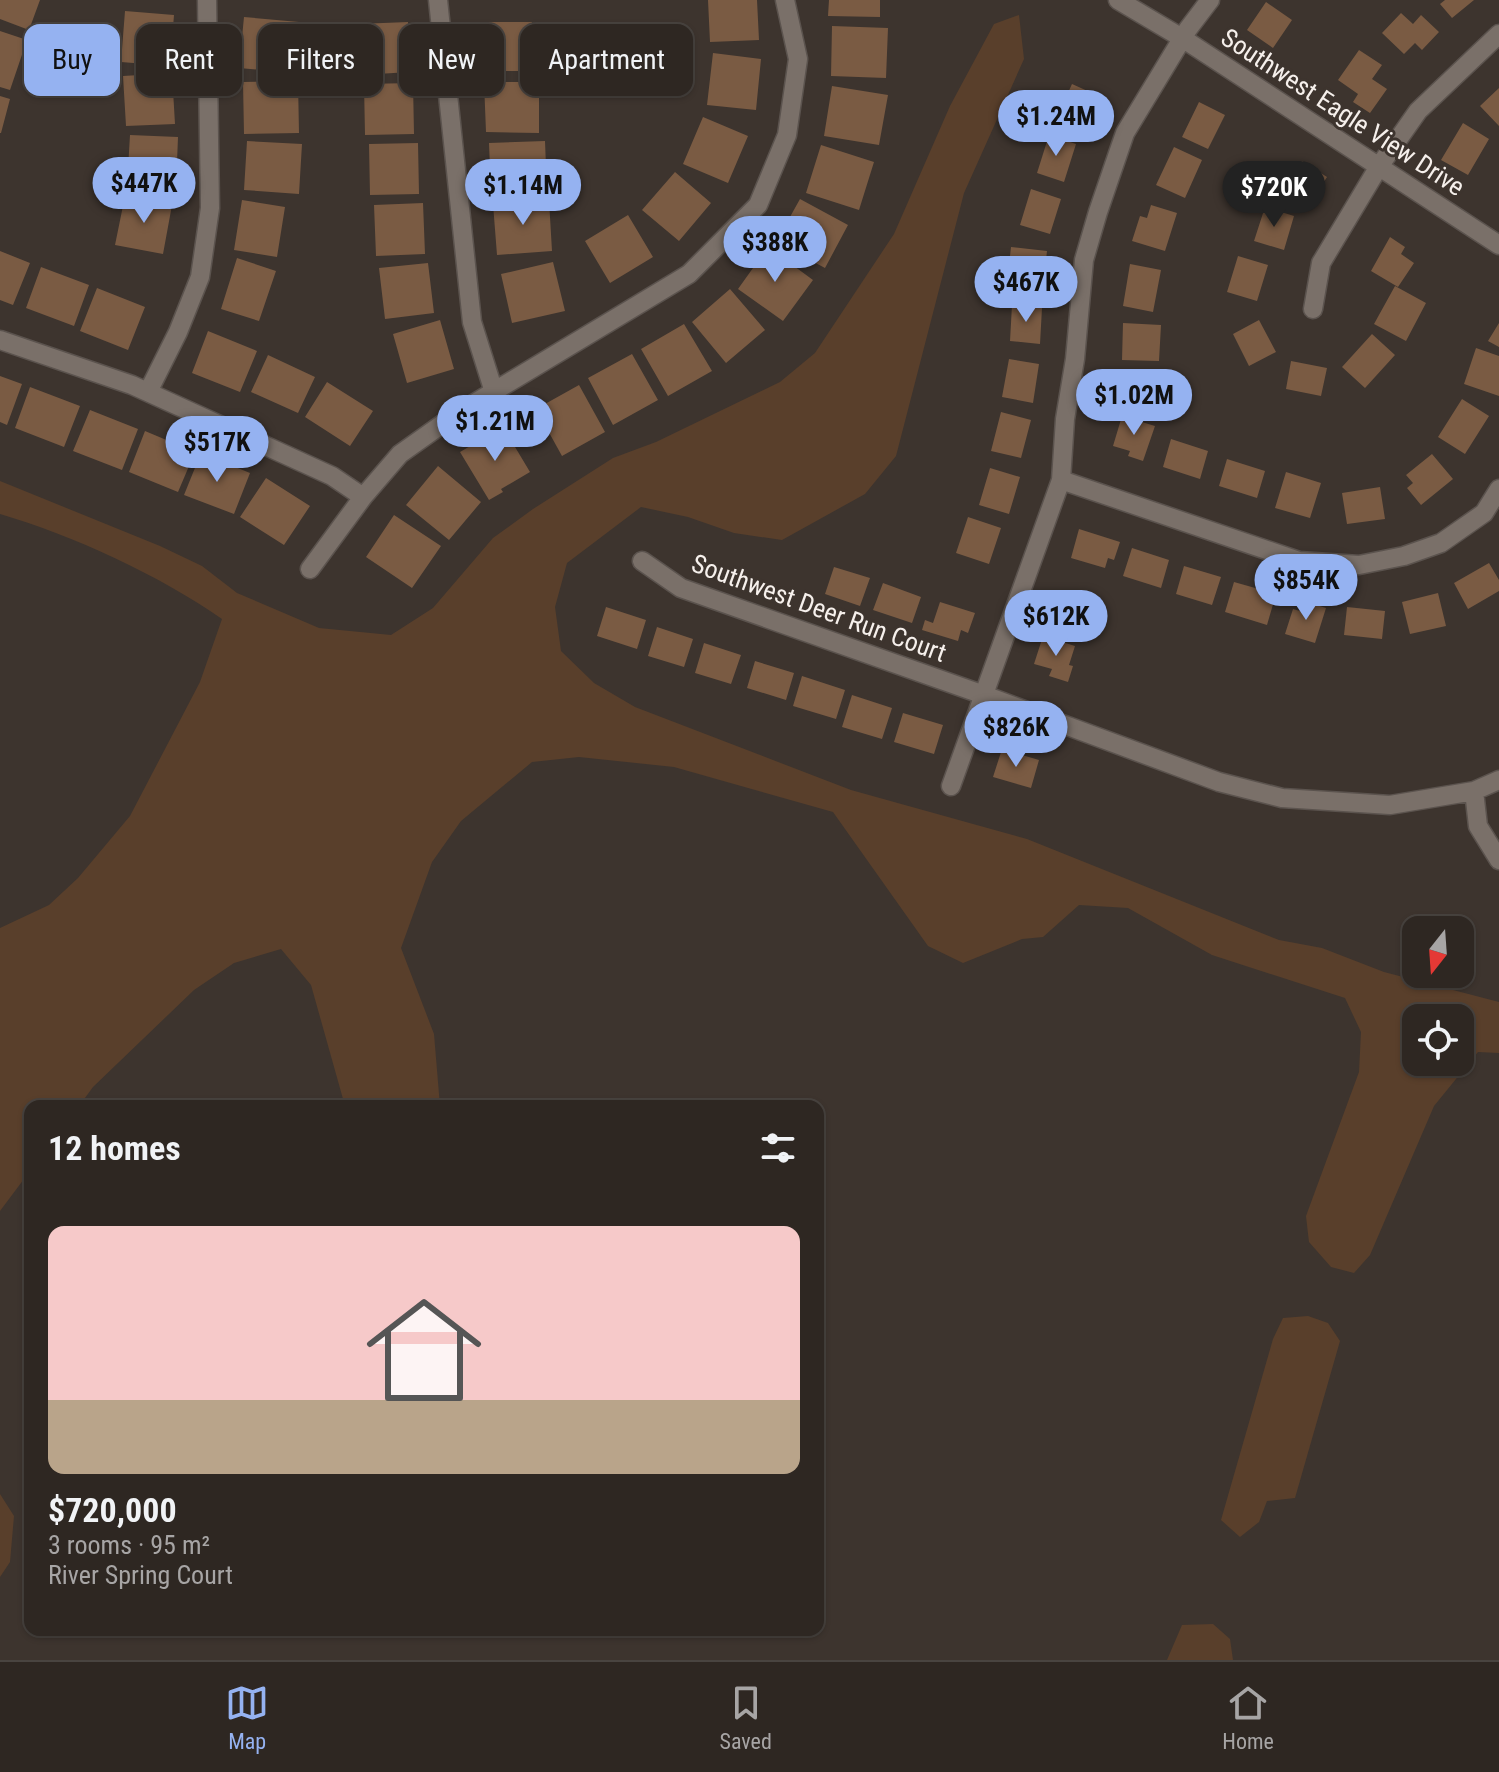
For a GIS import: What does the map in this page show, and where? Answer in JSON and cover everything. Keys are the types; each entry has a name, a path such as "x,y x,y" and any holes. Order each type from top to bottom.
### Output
{"street":[{"path":"148,392 178,332 200,277 210,208 207,0"},
{"path":"438,0 472,322 494,392"},
{"path":"310,569 363,497 400,454 455,415 689,274 758,205 787,135 798,59 785,0"},
{"name":"Southwest Eagle View Drive","path":"1118,0 1182,38 1499,245"},
{"path":"951,786 1061,480 1084,260 1125,133 1182,38 1210,0"},
{"path":"1313,309 1321,263 1378,168 1418,111 1499,34"},
{"path":"0,340 148,392 332,476 363,497"},
{"path":"1061,480 1299,561 1359,565 1404,556 1441,543 1484,513 1499,489"},
{"name":"Southwest Deer Run Court","path":"642,561 681,588 1219,782 1282,798 1390,805 1474,791 1499,780"},
{"path":"1474,791 1478,826 1499,860"}],"shaded area":[{"path":"1019,15 1024,59 964,193 896,456 865,494 782,540 734,533 688,517 641,507 567,563 555,607 561,651 594,683 635,707 851,790 1027,839 1279,940 1322,948 1402,977 1402,988 1445,988 1499,1002 1499,1053 1478,1052 1474,1057 1474,1004 1402,1004 1402,1076 1458,1076 1434,1106 1370,1255 1354,1273 1331,1267 1309,1242 1306,1216 1359,1072 1361,1032 1345,998 1212,955 1128,908 1079,905 1043,937 1022,939 963,963 928,946 833,812 674,767 579,757 532,762 461,821 432,862 401,948 434,1034 440,1100 343,1100 311,985 281,949 234,963 194,990 93,1087 83,1100 24,1100 24,1179 0,1211 0,928 49,905 78,878 130,816 200,682 222,619 172,587 115,558 0,514 0,481 160,546 202,566 237,593 319,628 391,635 433,608 493,538 533,509 613,458 656,442 780,382 815,353 894,234 950,106 994,24"},
{"path":"1308,1316 1328,1323 1340,1341 1295,1498 1267,1501 1259,1522 1240,1537 1221,1520 1273,1339 1283,1318"},
{"path":"0,1494 14,1516 10,1562 0,1577"},
{"path":"1213,1624 1230,1639 1233,1660 1167,1660 1182,1625"}],"building":[{"path":"0,0 40,0 31,24 24,24 24,28 0,19"},
{"path":"708,0 757,0 759,40 710,42"},
{"path":"829,0 880,0 880,17 828,16"},
{"path":"1445,0 1474,0 1452,18 1440,4"},
{"path":"1266,2 1292,20 1273,48 1247,30"},
{"path":"125,11 174,15 173,24 136,24 136,63 121,62"},
{"path":"1401,13 1413,24 1421,15 1439,32 1422,50 1415,43 1404,54 1382,33"},
{"path":"244,17 299,22 258,24 258,70 242,68"},
{"path":"408,22 399,24 399,73 383,74 383,24 358,24"},
{"path":"532,22 520,24 520,71 504,71 504,24 480,24"},
{"path":"832,26 888,28 886,78 831,76"},
{"path":"0,31 24,39 24,49 10,90 0,87"},
{"path":"1359,50 1382,65 1372,79 1387,89 1370,113 1353,102 1358,94 1338,80"},
{"path":"713,53 761,59 756,110 707,105"},
{"path":"136,75 136,96 173,96 175,124 126,126 123,76"},
{"path":"243,82 258,82 258,96 298,96 299,133 244,134"},
{"path":"504,82 520,82 520,96 539,96 539,133 486,132 485,96 504,96"},
{"path":"399,83 399,96 413,96 414,134 365,135 364,96 383,96 383,84"},
{"path":"1072,84 1101,97 1085,133 1056,119"},
{"path":"832,86 888,95 879,145 824,136"},
{"path":"1499,88 1499,126 1480,106"},
{"path":"0,96 10,99 1,133 0,133"},
{"path":"1199,102 1225,115 1208,149 1182,137"},
{"path":"703,117 748,136 728,183 683,164"},
{"path":"1463,123 1489,139 1468,175 1441,160"},
{"path":"130,135 178,137 176,188 127,186"},
{"path":"1049,135 1076,144 1064,182 1037,173"},
{"path":"247,141 302,144 299,194 244,190"},
{"path":"545,141 547,192 491,194 489,143"},
{"path":"418,143 419,194 370,195 369,144"},
{"path":"821,145 874,162 859,210 806,193"},
{"path":"1174,147 1202,160 1185,198 1156,185"},
{"path":"1302,161 1327,177 1308,207 1270,183 1280,166 1293,174"},
{"path":"675,172 711,203 679,241 642,210"},
{"path":"1031,189 1061,199 1050,234 1020,225"},
{"path":"125,196 172,205 163,254 115,245"},
{"path":"800,199 848,225 825,268 776,242"},
{"path":"242,200 285,207 277,257 234,250"},
{"path":"549,200 552,251 497,255 493,204"},
{"path":"423,203 425,254 376,256 374,205"},
{"path":"1151,205 1177,213 1165,251 1132,241 1140,216 1147,218"},
{"path":"1265,207 1294,216 1284,250 1254,241"},
{"path":"628,215 653,257 610,283 585,241"},
{"path":"1390,237 1405,247 1401,254 1414,263 1398,287 1371,271"},
{"path":"768,247 813,280 783,321 738,289"},
{"path":"1011,247 1047,251 1043,287 1007,283"},
{"path":"0,251 30,263 13,305 0,300"},
{"path":"1238,256 1268,265 1257,301 1227,292"},
{"path":"237,258 276,271 259,321 221,309"},
{"path":"553,262 565,311 512,323 501,274"},
{"path":"428,263 434,313 385,319 379,268"},
{"path":"1130,264 1161,270 1153,312 1123,306"},
{"path":"41,267 89,285 74,326 26,308"},
{"path":"1395,286 1426,303 1406,341 1374,324"},
{"path":"97,288 145,307 128,350 80,331"},
{"path":"730,289 765,330 726,363 692,322"},
{"path":"1012,305 1042,308 1040,344 1010,341"},
{"path":"440,320 454,369 407,383 393,334"},
{"path":"1259,320 1276,352 1249,366 1233,334"},
{"path":"1123,323 1161,325 1159,361 1122,360"},
{"path":"1499,323 1499,347 1488,341"},
{"path":"684,324 712,371 668,396 641,349"},
{"path":"208,331 257,351 240,392 192,373"},
{"path":"1372,334 1395,355 1365,388 1342,367"},
{"path":"1476,348 1499,356 1499,396 1464,384"},
{"path":"632,354 658,400 613,425 588,378"},
{"path":"268,355 315,377 298,413 251,392"},
{"path":"1009,359 1039,364 1033,403 1002,397"},
{"path":"1291,361 1327,368 1321,396 1286,389"},
{"path":"0,376 22,384 7,425 0,422"},
{"path":"327,382 373,411 350,446 305,417"},
{"path":"579,385 605,432 562,456 536,409"},
{"path":"30,387 80,406 64,447 15,428"},
{"path":"1462,399 1489,416 1465,454 1438,437"},
{"path":"90,410 138,429 122,470 73,451"},
{"path":"1001,412 1031,420 1021,458 991,451"},
{"path":"1122,416 1155,426 1143,461 1128,456 1130,451 1113,446"},
{"path":"503,427 530,472 489,500 460,452"},
{"path":"145,431 195,452 178,492 129,472"},
{"path":"1171,439 1208,451 1200,479 1163,467"},
{"path":"201,453 250,473 234,514 184,495"},
{"path":"1432,454 1453,479 1421,505 1407,488 1413,483 1406,475"},
{"path":"1227,459 1265,471 1257,498 1219,486"},
{"path":"438,466 481,502 449,540 406,505"},
{"path":"990,468 1020,477 1009,514 979,505"},
{"path":"1286,472 1321,483 1310,518 1275,508"},
{"path":"266,478 310,506 284,545 240,517"},
{"path":"1380,487 1385,519 1347,524 1342,493"},
{"path":"394,515 441,546 412,588 366,557"},
{"path":"968,517 1001,528 989,564 956,553"},
{"path":"1079,529 1120,542 1114,560 1108,558 1105,568 1071,558"},
{"path":"1132,548 1169,560 1161,588 1123,576"},
{"path":"1489,563 1499,580 1499,591 1468,609 1454,583"},
{"path":"1184,566 1221,577 1212,605 1176,594"},
{"path":"834,567 870,578 860,606 825,594"},
{"path":"1234,582 1276,594 1267,625 1225,612"},
{"path":"883,583 921,597 912,623 873,610"},
{"path":"1438,593 1446,626 1410,634 1402,602"},
{"path":"1304,601 1326,608 1315,643 1285,634 1293,609 1300,611"},
{"path":"940,602 975,613 968,633 961,630 958,641 922,630 925,620 933,623"},
{"path":"606,607 646,620 637,649 597,636"},
{"path":"1347,607 1385,611 1382,639 1344,635"},
{"path":"657,627 693,639 684,667 648,656"},
{"path":"1043,636 1075,646 1068,682 1049,676 1052,669 1034,664"},
{"path":"704,643 741,655 731,684 695,673"},
{"path":"755,661 794,673 786,700 747,688"},
{"path":"802,676 845,690 836,719 793,706"},
{"path":"852,695 892,708 882,739 842,727"},
{"path":"903,713 943,725 934,754 894,742"},
{"path":"1002,749 1039,760 1031,788 993,777"}]}
